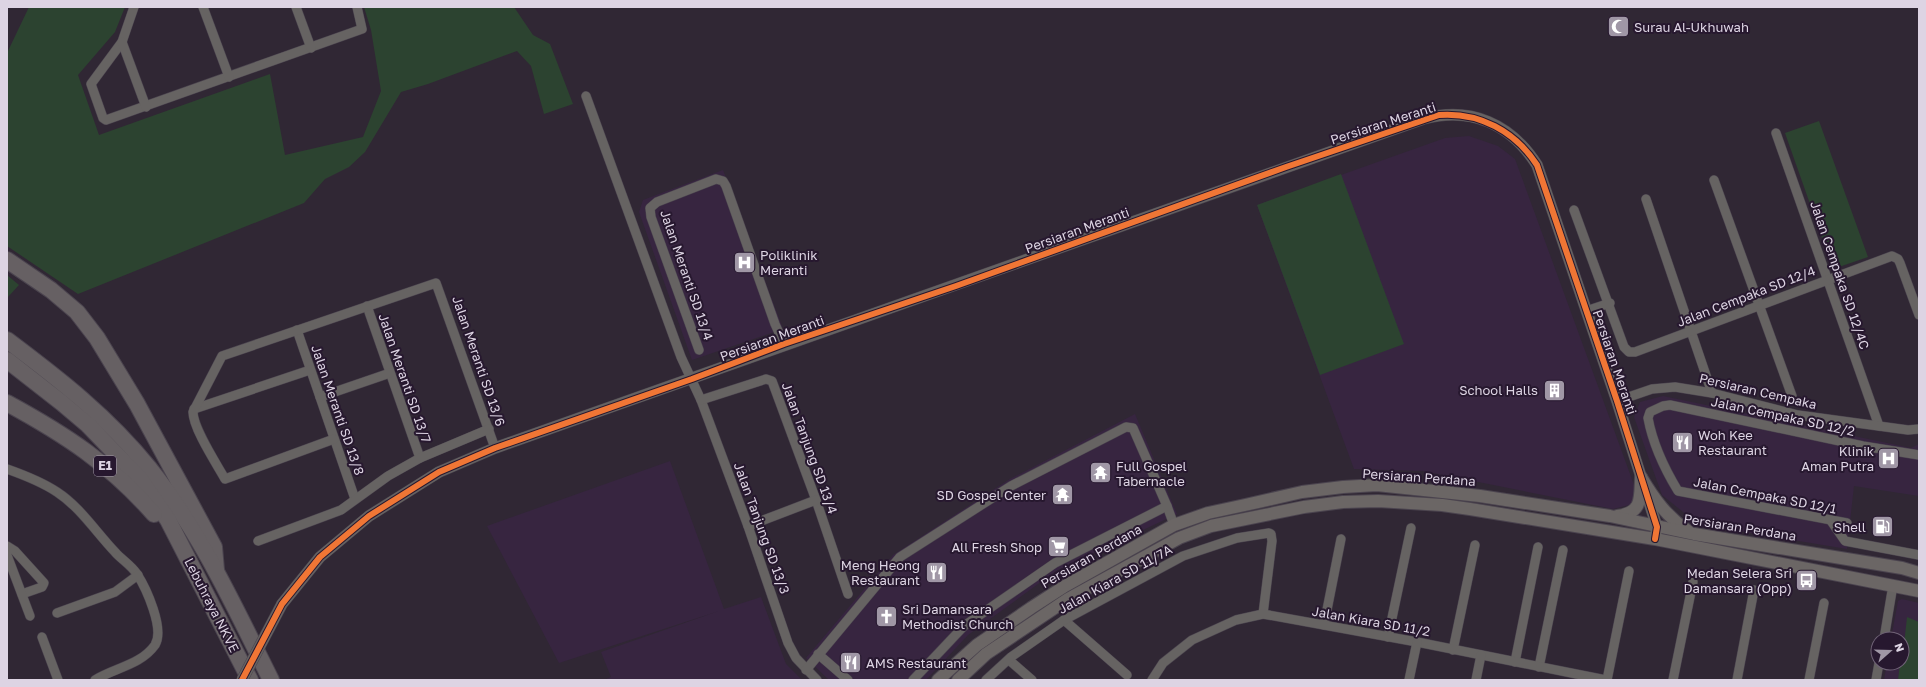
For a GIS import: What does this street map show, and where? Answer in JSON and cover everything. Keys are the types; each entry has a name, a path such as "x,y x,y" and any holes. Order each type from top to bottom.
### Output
{"highway":[{"path":"7,260 51,290 77,312 97,338 137,404 214,547 216,573"},
{"name":"Lebuhraya NKVE","path":"7,340 68,386 91,407 148,467 170,496 216,573 271,680"},
{"path":"7,360 88,425 140,479 168,520 184,551"},
{"name":"E1","path":"7,403 80,446 110,470 141,500 184,551"},
{"name":"Lebuhraya NKVE","path":"184,551 250,680"}],"main road":[{"path":"1610,516 1626,515 1633,512 1639,504 1641,477"},
{"path":"1641,477 1660,507 1679,525 1694,534"},
{"name":"Persiaran Perdana","path":"938,680 953,664 977,645 1065,586 1174,525 1208,514 1302,492 1343,487 1377,485 1480,496 1610,516 1694,534 1842,558 1919,573"},
{"name":"Persiaran Perdana","path":"961,678 986,654 1068,599 1179,538 1211,526 1304,507 1378,501 1442,505 1655,539 1919,591"},
{"path":"942,680 953,664"}],"street":[{"path":"134,7 122,42 91,84 103,118 108,120 362,29 357,7"},
{"path":"203,7 230,77"},
{"path":"296,7 311,48"},
{"path":"122,42 146,107"},
{"name":"Jalan Tanjung SD 13/3","path":"586,96 681,357 701,400 748,526 788,644 796,658 817,680"},
{"name":"Persiaran Meranti","path":"242,680 282,604 320,557 370,516 439,472 495,448 692,379 784,344 956,286 1423,119 1439,115 1455,114 1485,121 1515,138 1527,150 1537,165 1617,400 1657,527 1655,539"},
{"name":"Jalan Cempaka SD 12/4C","path":"1776,133 1879,426"},
{"name":"Jalan Meranti SD 13/4","path":"699,350 651,217 650,208 657,202 716,180 723,181 726,186 775,324 784,344"},
{"path":"1714,180 1792,396"},
{"path":"1646,199 1712,393"},
{"path":"1574,210 1610,304 1586,311"},
{"name":"Jalan Cempaka SD 12/4","path":"1610,304 1624,347 1628,352 1635,352 1828,279 1888,257 1895,256 1900,263 1919,315"},
{"name":"Jalan Meranti SD 13/6","path":"366,306 436,283 495,448"},
{"path":"334,439 225,479 196,425 193,416 194,409 222,356 366,306"},
{"name":"Jalan Meranti SD 13/7","path":"366,306 420,458"},
{"name":"Jalan Meranti SD 13/8","path":"297,330 355,499"},
{"path":"194,409 310,370"},
{"path":"320,397 390,373"},
{"name":"Jalan Tanjung SD 13/4","path":"701,400 766,379 772,381 816,500 848,594"},
{"name":"Persiaran Cempaka","path":"1617,400 1662,387 1675,387 1712,393 1798,415 1908,430 1919,429"},
{"name":"Jalan Cempaka SD 12/2","path":"1678,491 1656,451 1648,418 1650,412 1655,408 1670,405 1863,446 1919,455"},
{"path":"1797,432 1798,415"},
{"path":"806,670 900,557 1011,486 1126,427 1131,427 1134,430 1174,525"},
{"path":"258,540 340,510 388,476 420,458 489,429"},
{"path":"7,469 47,486 73,504 138,575 150,602 157,628 157,639 154,645 134,662 96,680"},
{"name":"Jalan Cempaka SD 12/1","path":"1678,491 1847,523"},
{"path":"748,526 816,500"},
{"path":"913,680 964,626 1055,563 1167,506"},
{"path":"1831,521 1845,541 1919,555"},
{"path":"1388,637 1410,528"},
{"name":"Jalan Kiara SD 11/7A","path":"986,680 1009,660 1064,620 1183,556 1237,538 1265,533 1271,534 1272,541 1263,614"},
{"path":"1324,625 1341,539"},
{"path":"1453,650 1475,545"},
{"path":"7,546 15,551 44,583 42,587 22,594"},
{"path":"1515,662 1538,547"},
{"path":"1539,667 1563,550"},
{"path":"7,555 30,616"},
{"path":"1607,680 1629,572"},
{"path":"58,613 115,592 138,575"},
{"path":"1673,680 1693,582"},
{"path":"1885,631 1893,585"},
{"path":"1737,680 1754,590"},
{"path":"1809,680 1824,603"},
{"name":"Jalan Kiara SD 11/2","path":"1152,680 1163,663 1192,640 1236,620 1263,614 1417,642 1607,680"},
{"path":"1064,620 1127,675"},
{"path":"42,637 58,680"},
{"path":"1409,680 1417,642"},
{"path":"818,654 848,680"},
{"path":"1476,680 1481,655"},
{"path":"1009,660 1032,680"}],"shaded area":[{"path":"1469,136 1498,146 1515,159 1637,493 1634,501 1629,505 1613,509 1423,471 1354,469 1257,205 1445,138"},
{"path":"723,170 783,329 692,360 639,212 643,200"},
{"path":"1663,396 1911,448 1919,444 1919,496 1854,486 1847,549 1698,524 1662,495 1634,417 1640,402"},
{"path":"1135,414 1177,514 1056,571 968,635 926,680 829,680 806,658 893,555 1010,479"},
{"path":"670,461 724,609 761,597 786,664 802,680 604,680 611,677 601,652 719,611 559,663 487,526"},
{"path":"1902,599 1919,603 1919,680 1884,680 1886,671 1910,671 1910,631 1892,631 1898,601"}],"green space":[{"path":"29,7 125,7 115,32 78,75 99,135 270,74 285,155 363,137 381,91 371,30 364,7 514,7 533,35 550,44 573,104 544,114 531,66 517,51 428,84 401,92 365,152 349,167 325,179 304,203 78,294 7,246 7,53"},
{"path":"1819,121 1868,257 1833,269 1785,133"},
{"path":"1341,174 1404,344 1320,375 1257,205"},
{"path":"7,275 19,285 7,298"},
{"path":"1907,617 1919,622 1919,680 1898,680 1899,671 1910,671 1910,631 1905,631"}],"cycle path":[{"path":"242,680 282,604 320,557 369,516 439,472 495,448 692,379 784,344 956,286 1286,167 1439,115 1468,117 1495,126 1518,142 1537,165 1617,401 1657,527 1655,539"}],"place":[{"name":"Surau Al-Ukhuwah","path":"1618,27"},
{"name":"Poliklinik Meranti","path":"744,262"},
{"name":"School Halls","path":"1554,390"},
{"name":"Woh Kee Restaurant","path":"1682,442"},
{"name":"Klinik Aman Putra","path":"1889,458"},
{"name":"Full Gospel Tabernacle","path":"1100,473"},
{"name":"SD Gospel Center","path":"1062,495"},
{"name":"Shell","path":"1882,527"},
{"name":"All Fresh Shop","path":"1058,547"},
{"name":"Meng Heong Restaurant","path":"936,572"},
{"name":"Medan Selera Sri Damansara (Opp)","path":"1807,580"},
{"name":"Sri Damansara Methodist Church","path":"886,616"},
{"name":"AMS Restaurant","path":"850,663"}]}
